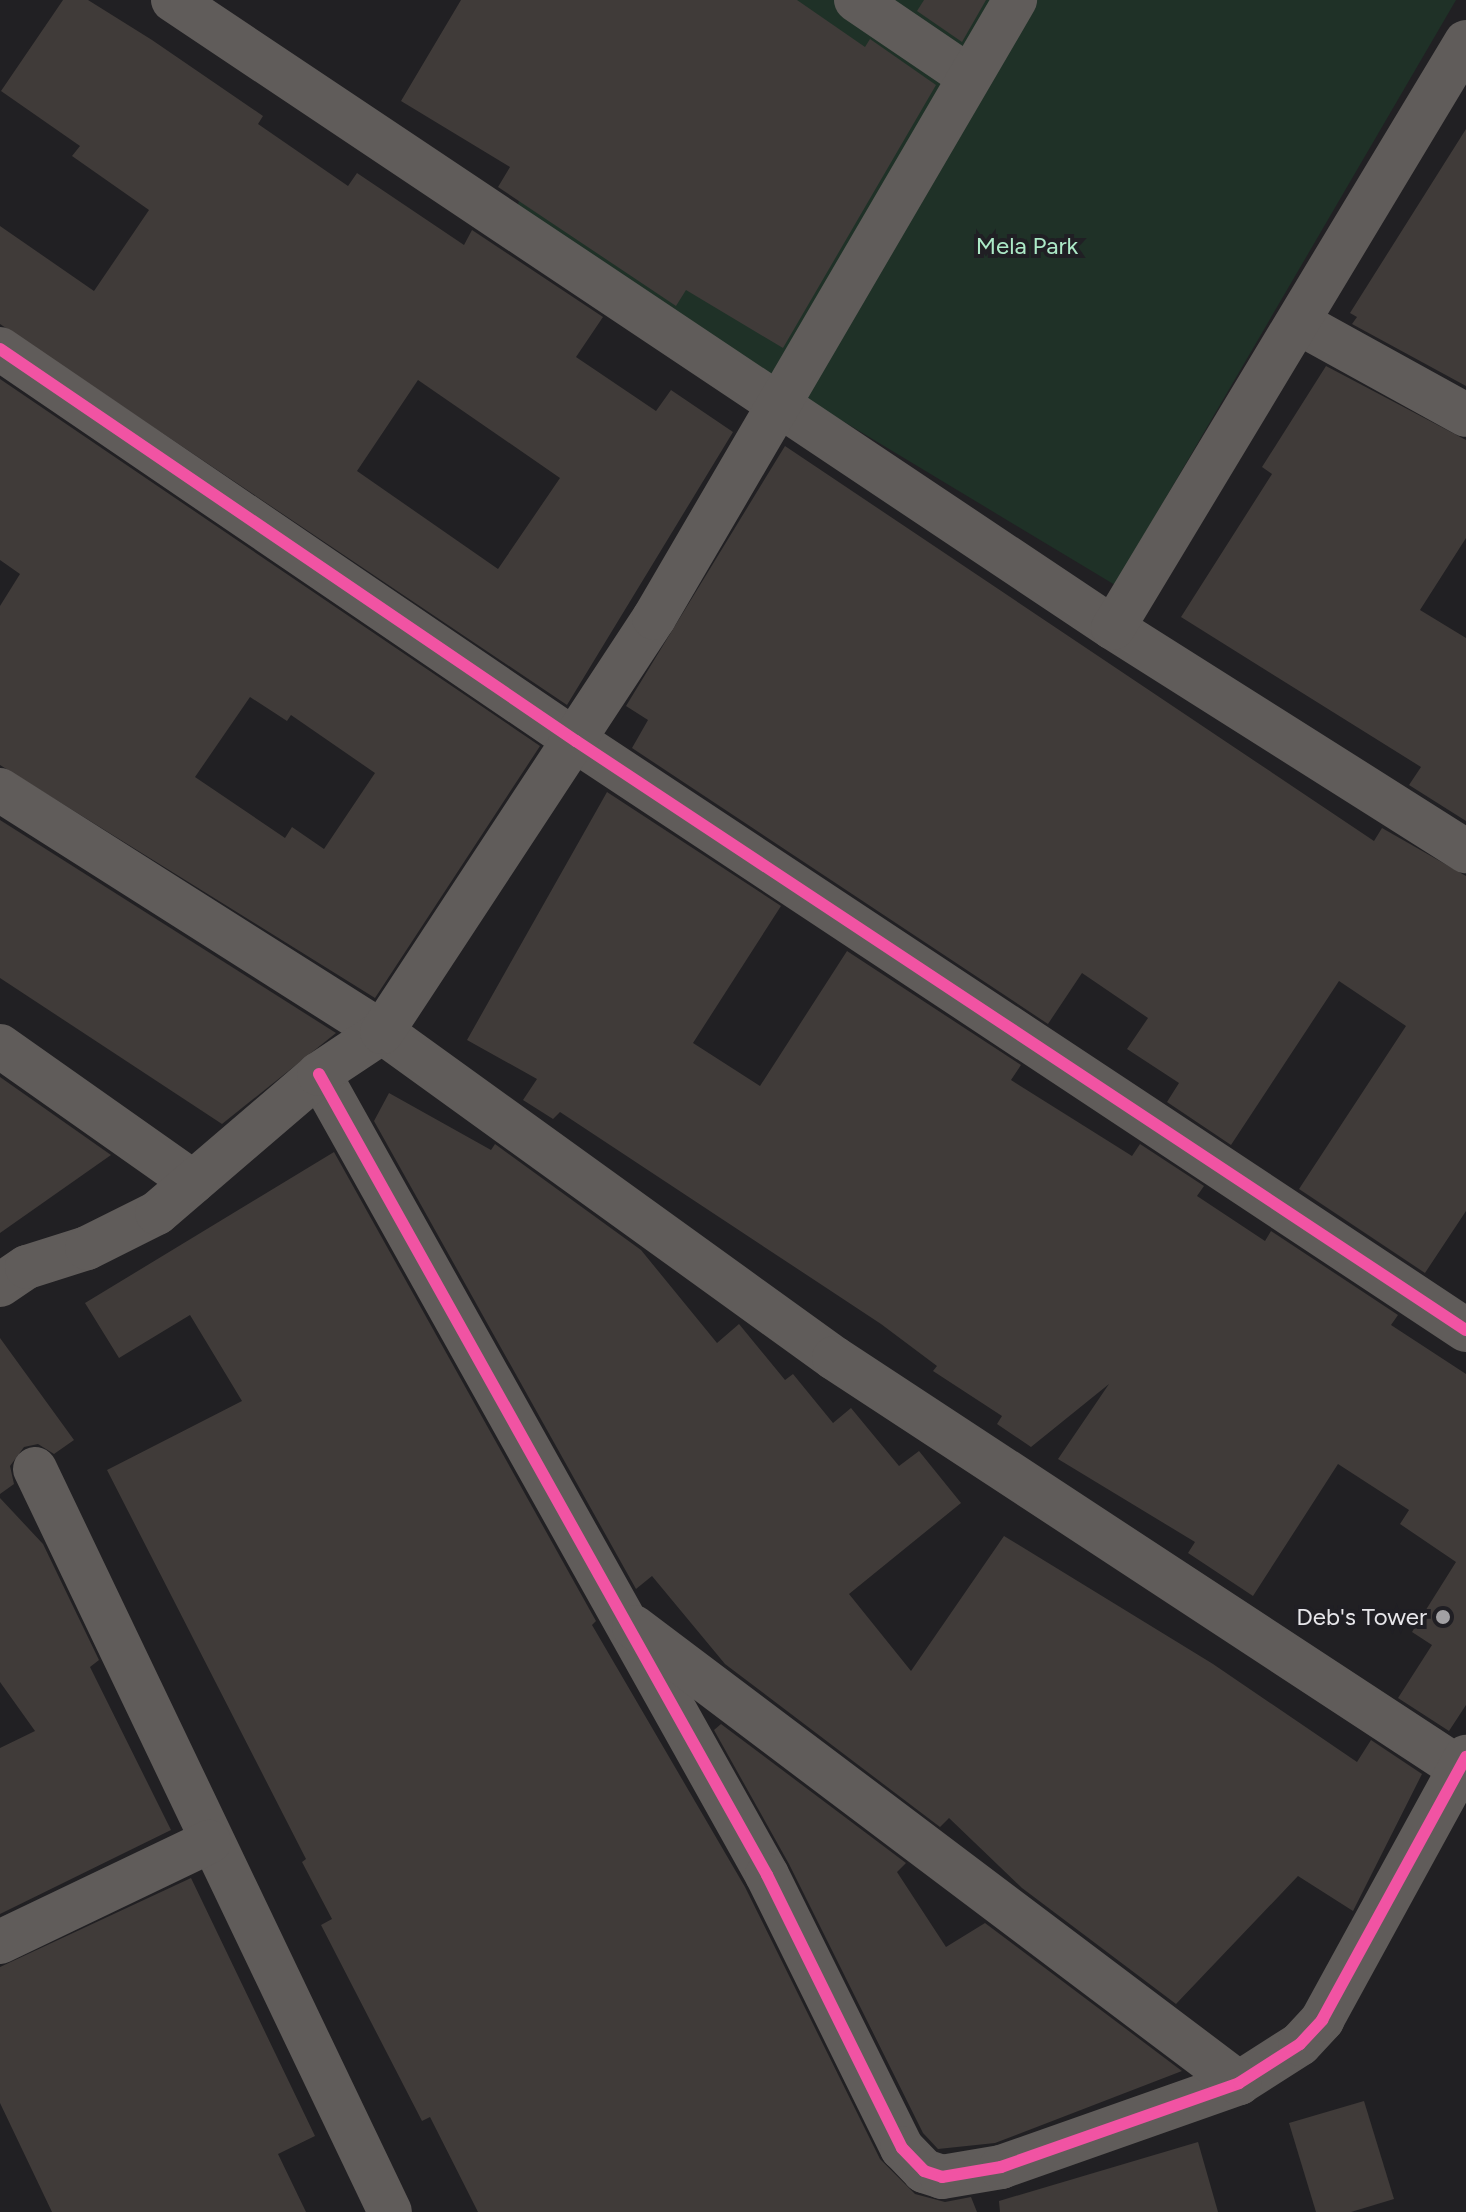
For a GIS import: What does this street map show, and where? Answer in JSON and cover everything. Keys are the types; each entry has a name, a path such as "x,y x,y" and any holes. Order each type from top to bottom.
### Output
{"street":[{"path":"173,0 1113,628 1466,851"},
{"path":"856,0 968,76"},
{"path":"9,1267 87,1248 157,1213 319,1074 382,1032 576,741 781,408 968,76 1015,0"},
{"path":"1113,628 1301,324 1466,42"},
{"path":"1301,324 1466,415"},
{"path":"0,349 576,741 1466,1330"},
{"path":"0,790 382,1032 834,1358 1464,1764 1322,2020 1300,2044 1239,2083 1001,2167 942,2177 924,2171 902,2148 767,1875 619,1616 319,1074"},
{"path":"0,1046 193,1182"},
{"path":"35,1469 209,1842 390,2212"},
{"path":"619,1616 1239,2083"},
{"path":"0,1942 209,1842"}],"green space":[{"name":"Mela Park","path":"552,0 1456,0 1115,585 515,224"}],"building":[{"path":"63,0 88,0 263,116 258,124 348,186 357,173 464,245 472,230 603,317 576,357 656,411 671,390 733,432 567,705 0,324 0,226 94,291 149,210 72,156 80,146 1,91","holes":["418,380 560,478 498,569 357,471"]},
{"path":"461,0 797,0 865,47 870,39 936,85 783,348 686,290 676,306 498,187 510,167 401,101"},
{"path":"924,0 986,0 962,42 917,11"},
{"path":"1466,129 1466,386 1352,324 1357,317 1350,313"},
{"path":"1326,366 1466,440 1466,538 1420,610 1466,638 1466,821 1409,785 1421,767 1181,617 1272,474 1262,467"},
{"path":"0,379 540,746 375,998 0,765 0,606 20,574 0,560","holes":["250,697 287,721 291,715 375,773 324,849 292,827 285,838 195,777"]},
{"path":"785,446 1374,841 1382,828 1466,876 1466,1211 1425,1273 1299,1189 1406,1026 1339,981 1231,1145 1167,1102 1179,1083 1127,1049 1148,1018 1082,973 1048,1024 632,748 648,720 626,706"},
{"path":"607,792 781,906 693,1043 760,1086 847,951 1021,1065 1011,1080 1132,1156 1140,1144 1204,1186 1197,1196 1265,1241 1271,1231 1398,1315 1391,1325 1466,1374 1466,1705 1449,1731 1398,1698 1432,1645 1412,1632 1456,1562 1400,1524 1409,1510 1338,1464 1253,1596 1188,1553 1195,1542 1058,1459 1109,1384 1031,1447 997,1424 1002,1416 933,1371 937,1366 881,1324 560,1112 553,1119 523,1100 537,1079 467,1040"},
{"path":"0,820 336,1033 222,1124 0,978"},
{"path":"0,1077 111,1155 0,1233"},
{"path":"389,1093 491,1150 495,1144 641,1250 717,1343 739,1324 785,1380 793,1374 833,1423 851,1408 899,1466 919,1451 961,1503 849,1594 911,1671 1004,1536 1213,1664 1357,1762 1371,1740 1422,1774 1353,1911 1298,1876 1176,2004 1022,1888 949,1818 940,1827 725,1664 652,1576 636,1589 374,1121"},
{"path":"334,1152 596,1621 592,1625 745,1887 880,2159 915,2194 945,2202 971,2197 977,2212 478,2212 430,2117 422,2121 321,1925 332,1919 302,1862 306,1859 107,1470 242,1401 190,1315 119,1358 85,1303"},
{"path":"0,1338 74,1440 54,1454 38,1444 24,1447 10,1466 14,1484 0,1494"},
{"path":"0,1498 43,1544 99,1660 90,1667 171,1830 0,1914 0,1748 35,1731 0,1682"},
{"path":"721,1724 906,1863 897,1872 946,1947 985,1923 1182,2071 995,2143 938,2149 923,2133 789,1864 714,1730"},
{"path":"191,1878 315,2136 278,2154 306,2212 52,2212 0,2103 0,1967"},
{"path":"1364,2101 1394,2199 1351,2212 1316,2212 1289,2123"},
{"path":"1198,2142 1218,2212 1000,2212 999,2201"}],"cycle path":[{"path":"0,349 576,741 1466,1330"},
{"path":"319,1074 767,1875 902,2148 924,2171 942,2177 1001,2167 1239,2083 1300,2044 1322,2020 1466,1757"}],"place":[{"name":"Deb's Tower","path":"1443,1617"}]}
